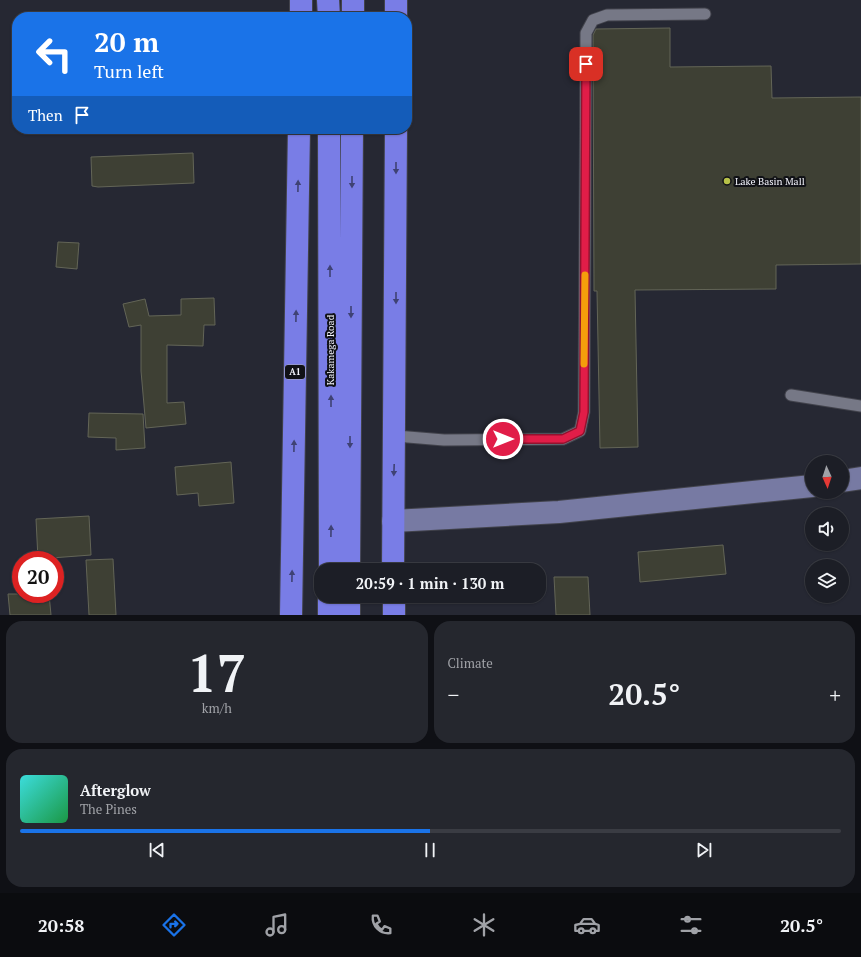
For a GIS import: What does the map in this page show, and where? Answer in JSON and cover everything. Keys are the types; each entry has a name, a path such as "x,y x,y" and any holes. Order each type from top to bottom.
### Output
{"highway":[{"path":"301,0 301,12"},
{"path":"328,0 329,12"},
{"path":"353,0 353,12"},
{"path":"396,0 396,12"},
{"name":"A1","path":"291,615 299,134"},
{"name":"Kakamega Road","path":"329,134 330,563"},
{"name":"Kakamega Road","path":"349,563 352,134"},
{"path":"393,563 396,436 396,134"},
{"path":"329,615 330,603"},
{"path":"349,603 350,615"},
{"path":"394,603 394,615"}],"main road":[{"path":"849,480 861,478"},
{"path":"393,521 560,512 708,495 805,487"}],"lane":[{"path":"396,436 444,440 563,439 580,431 584,412 586,33 593,20 606,15 705,14"},
{"path":"791,395 861,406"}],"building":[{"name":"Lake Basin Mall","path":"670,28 670,67 771,66 772,98 861,97 861,264 776,265 776,289 635,290 638,447 600,448 597,291 594,291 593,35 596,29"},
{"path":"193,153 194,183 92,186 91,157"},
{"path":"58,242 79,243 77,269 56,267"},
{"path":"214,298 215,325 204,325 203,346 167,345 167,403 184,402 186,424 146,428 141,371 141,325 129,327 123,304 145,299 149,316 181,315 181,299"},
{"path":"89,413 143,414 145,448 116,450 116,438 88,437"},
{"path":"231,462 234,503 199,506 198,493 177,495 175,467"},
{"path":"89,516 91,555 64,557 64,551 38,551 36,519"},
{"path":"723,545 726,574 640,582 638,552"},
{"path":"113,559 116,615 89,615 86,560"},
{"path":"554,577 588,577 590,615 556,615"},
{"path":"8,594 12,594 12,603 50,603 51,615 10,615"}],"slow traffic":[{"path":"584,364 585,275"}],"place":[{"name":"Lake Basin Mall","path":"727,181"}],"route":[{"path":"503,439 563,439 580,431 584,412 586,64"}]}
